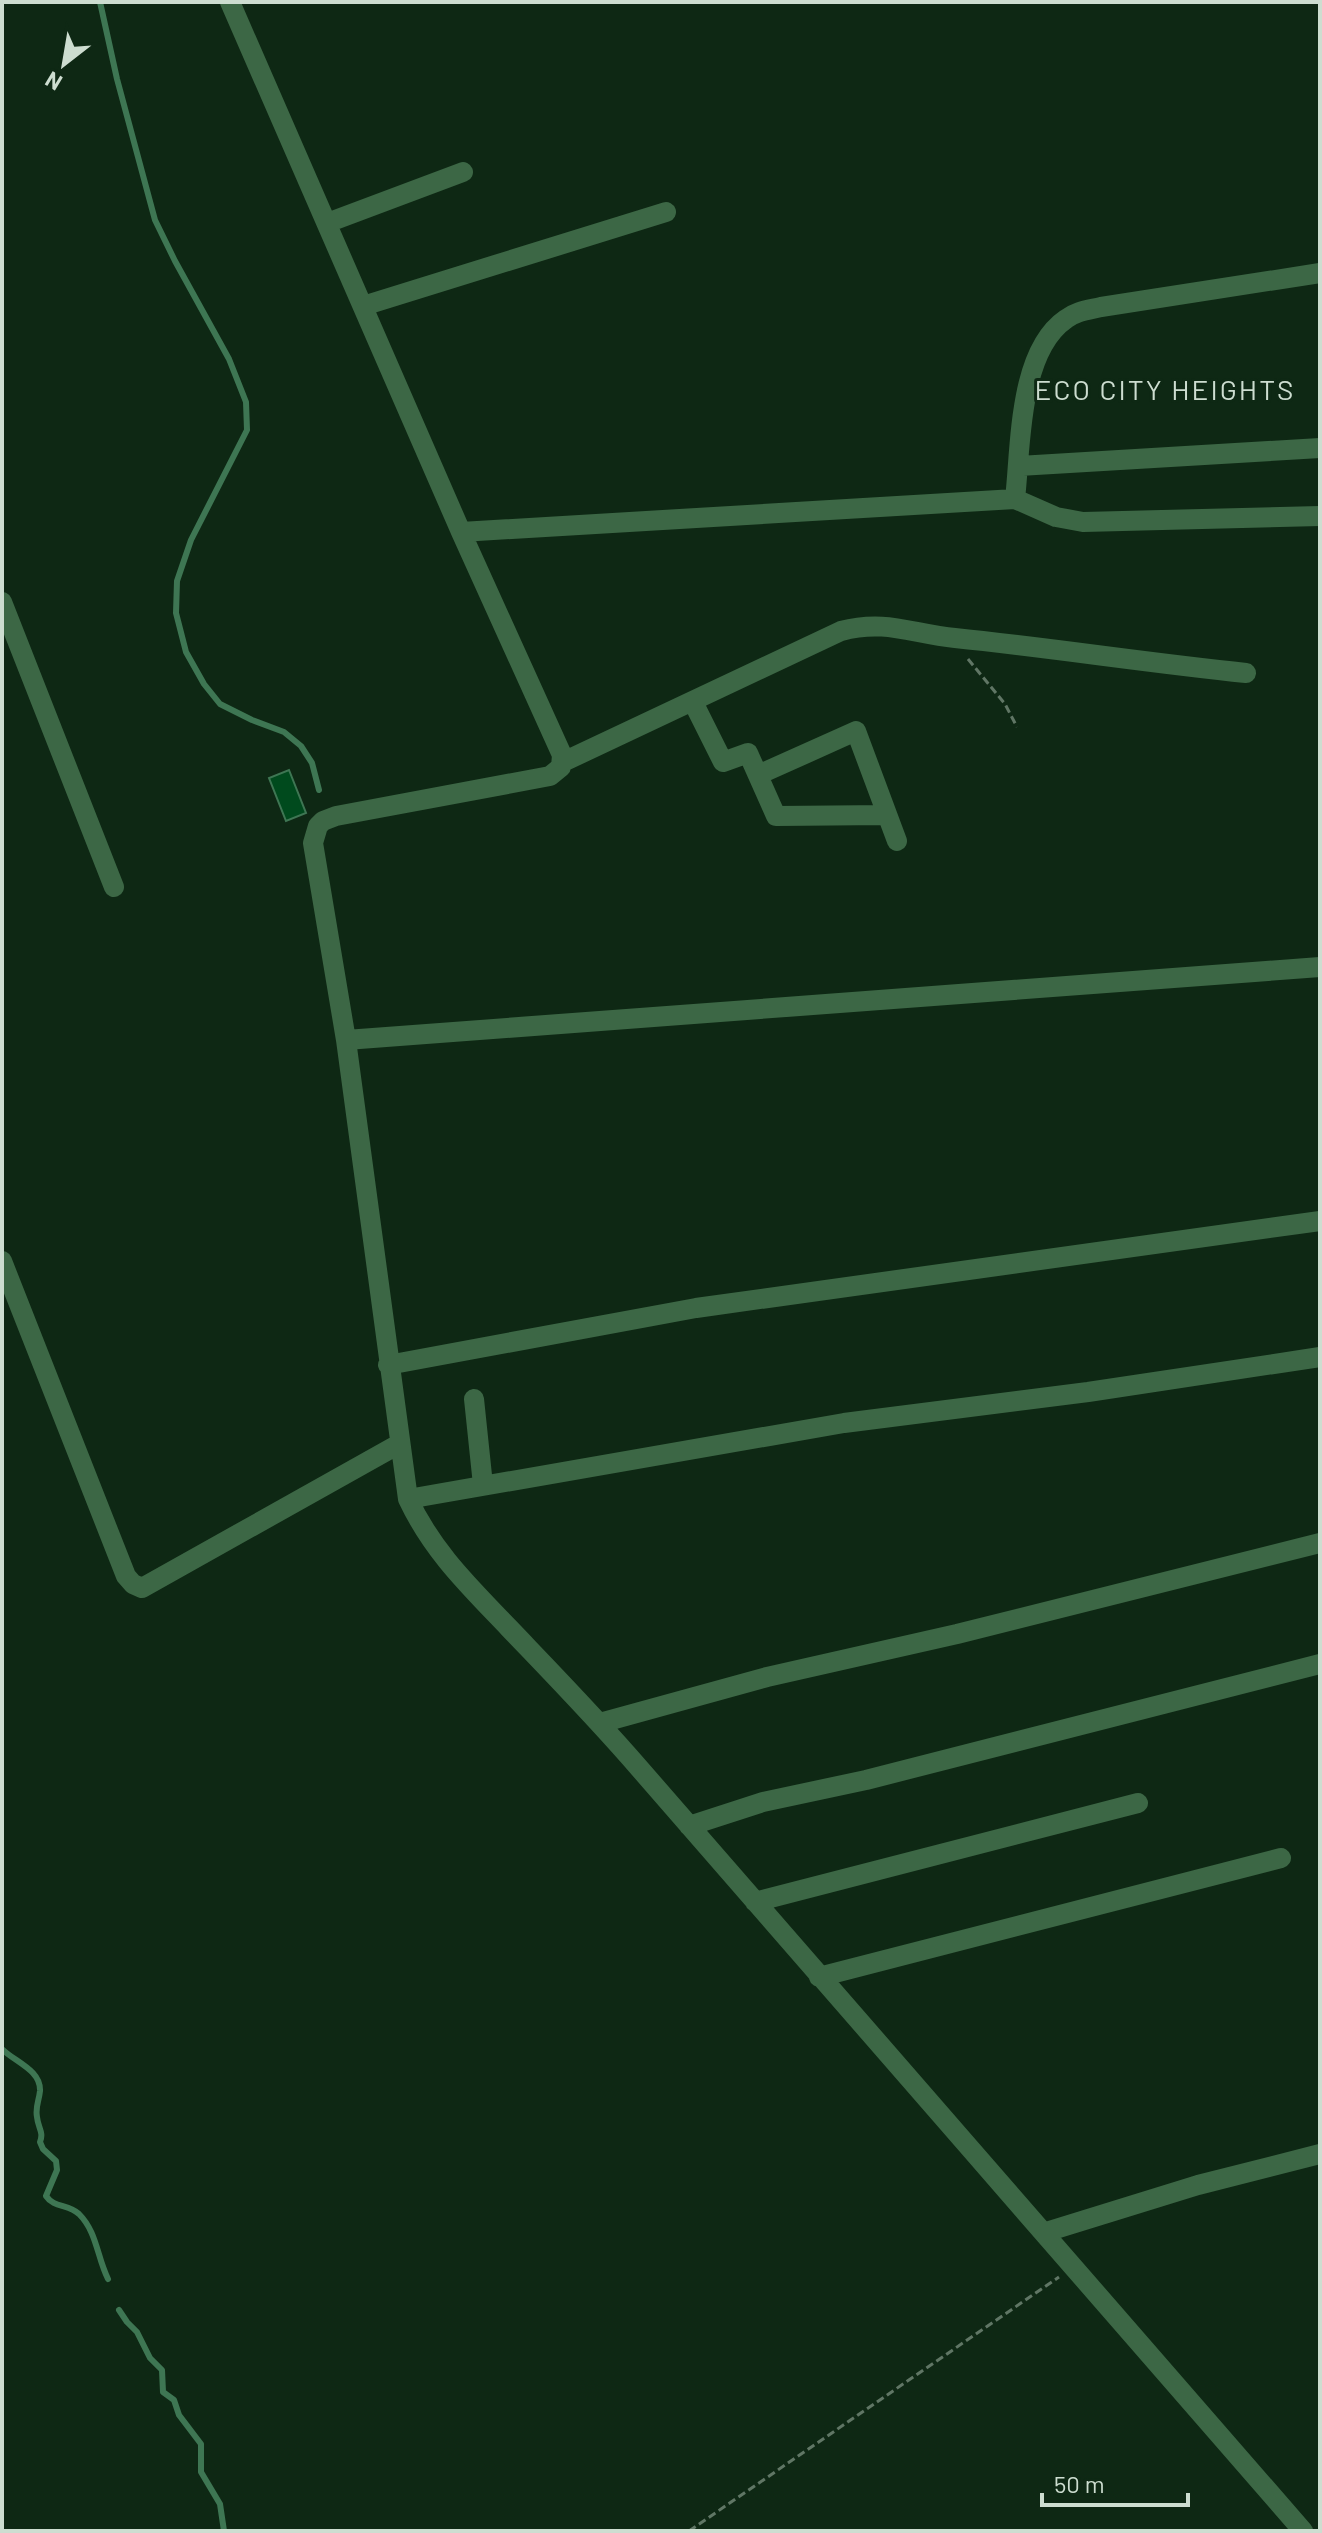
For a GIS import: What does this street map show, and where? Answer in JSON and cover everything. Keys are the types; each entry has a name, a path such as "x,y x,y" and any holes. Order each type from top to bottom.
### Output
{"street":[{"path":"230,2 563,762"},
{"path":"327,223 463,172"},
{"path":"363,306 666,212"},
{"path":"1015,499 1030,378 1043,346 1064,320 1078,312 1101,307 1320,273"},
{"path":"1019,466 1320,448"},
{"path":"461,532 1015,499 1056,517 1083,522 1320,516"},
{"path":"2,602 114,887"},
{"path":"1246,673 951,638 883,625 854,628 841,631 563,762 557,772 540,779 336,816 318,826 313,843 346,1040 399,1444 408,1499 423,1529 449,1564 600,1723 1303,2531"},
{"path":"693,702 723,762 748,753 776,816 887,815"},
{"path":"758,775 856,731 897,841"},
{"path":"346,1040 1320,967"},
{"path":"388,1365 696,1308 1320,1221"},
{"path":"2,1261 126,1576 133,1584 142,1588 399,1444"},
{"path":"408,1499 844,1423 1074,1394 1320,1357"},
{"path":"474,1399 483,1485"},
{"path":"600,1723 767,1677 957,1634 1320,1543"},
{"path":"689,1826 763,1802 866,1780 1320,1664"},
{"path":"755,1902 1138,1803"},
{"path":"819,1977 1281,1858"},
{"path":"1046,2232 1211,2182 1320,2154"}],"path":[{"path":"951,638 1005,704 1017,727"},
{"path":"689,2531 1075,2266"}],"shaded area":[{"path":"289,770 306,813 286,821 269,778"}],"waterway":[{"path":"100,2 155,220 229,359 246,402 247,430 191,540 177,581 176,613 186,652 204,684 220,704 284,732 301,746 312,763 319,790"},
{"path":"2,2049 32,2072 39,2084 37,2113 40,2142 56,2161 57,2170 46,2196 75,2211 85,2221 108,2279"},
{"path":"119,2310 137,2332 150,2358 162,2370 163,2392 174,2400 179,2415 201,2444 201,2472 220,2504 224,2531"}],"district":[{"name":"ECO CITY HEIGHTS","path":"1165,390"}]}
